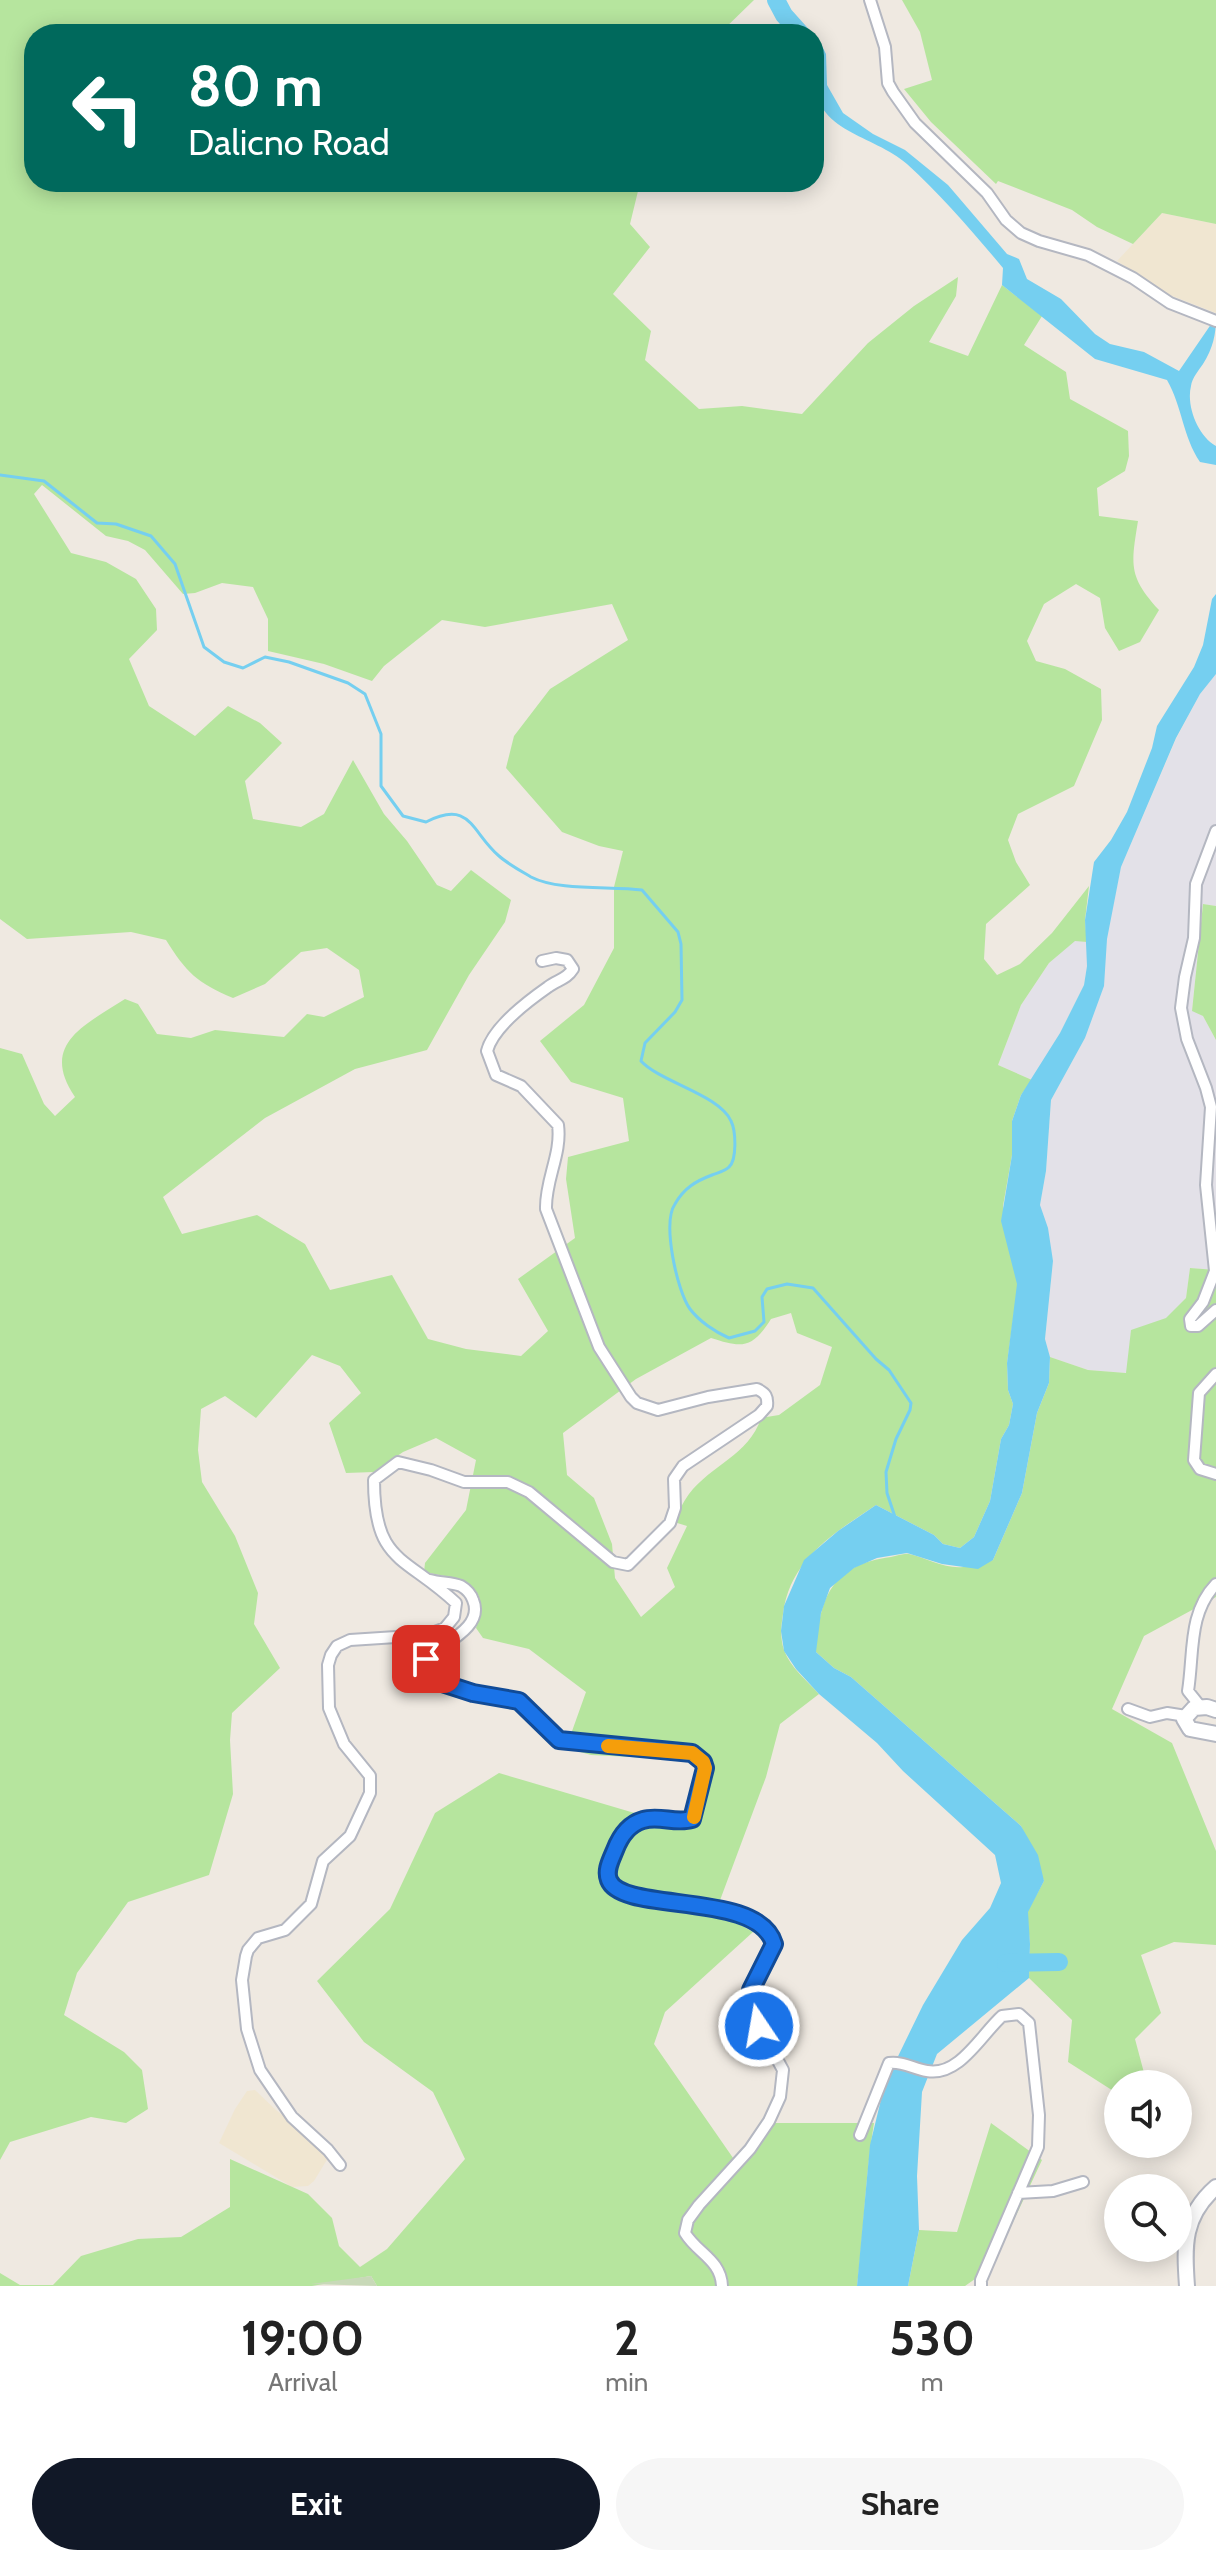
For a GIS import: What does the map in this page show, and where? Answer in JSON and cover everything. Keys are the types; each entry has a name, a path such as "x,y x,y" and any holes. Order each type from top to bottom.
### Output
{"main road":[{"path":"1216,1710 1193,1710 1186,1725 1190,1729 1216,1734"},
{"path":"1187,2286 1185,2252 1192,2216 1197,2205 1216,2187"}],"street":[{"path":"870,0 885,47 888,83 893,92 915,123 987,193 1006,220 1021,233 1088,255 1133,278 1170,303 1215,320"},
{"path":"1216,831 1196,884 1194,938 1181,1008 1187,1039 1211,1107 1206,1185 1215,1271 1203,1302 1190,1319 1191,1326 1198,1326 1216,1310"},
{"path":"340,2165 292,2117 260,2070 247,2029 242,1980 248,1950 255,1940 290,1927 311,1904 323,1861 350,1836 370,1793 370,1776 344,1744 329,1708 328,1665 331,1655 337,1646 350,1640 427,1635 445,1628 454,1617 456,1603 397,1558 386,1542 374,1506 374,1480 398,1462 464,1482 508,1482 529,1492 613,1562 628,1565 670,1523 675,1508 674,1479 683,1466 759,1415 767,1406 768,1398 757,1389 658,1410 637,1403 599,1347 546,1209 545,1191 558,1149 558,1125 521,1086 498,1077 487,1051 496,1033 509,1019 545,989 566,978 573,969 567,960 556,958 542,961"},
{"path":"1216,1374 1199,1393 1194,1460 1200,1469 1216,1474"},
{"path":"421,1576 460,1585 471,1594 476,1607 463,1632 426,1659 425,1668 436,1680 473,1693 519,1701 559,1740 692,1753 703,1762 705,1768 692,1819 650,1819 635,1824 621,1837 608,1867 608,1877 610,1884 625,1893 717,1908 747,1918 760,1924 774,1941 749,2001 750,2009 783,2070 780,2097 769,2121 750,2149 699,2205 688,2220 685,2233 717,2266 721,2272 722,2286"},
{"path":"1128,1709 1150,1717 1193,1710 1188,1691 1196,1614 1216,1584"},
{"path":"860,2135 889,2063 942,2072 952,2067 1002,2016 1019,2014 1029,2023 1038,2147 981,2286"},
{"path":"1018,2193 1053,2191 1083,2182"}],"shaded area":[{"path":"1162,213 1216,224 1216,313 1167,294 1117,261"},
{"path":"1216,674 1216,906 1203,904 1192,1010 1203,1016 1216,1040 1216,1270 1190,1268 1186,1298 1167,1318 1131,1331 1127,1373 1088,1370 1050,1357 1045,1339 1053,1261 1040,1205 1046,1171 1051,1100 1085,1038 1121,867 1176,739 1200,694"},
{"path":"1075,940 1087,942 1084,985 1032,1080 998,1065 1021,1005 1049,963"},
{"path":"255,2090 324,2148 328,2158 308,2186 292,2187 219,2143 247,2091"}],"green space":[{"path":"0,0 754,0 729,24 24,24 24,192 638,192 630,224 650,247 613,294 651,331 645,360 699,409 742,406 802,414 868,343 914,306 958,277 956,296 929,342 968,356 1002,285 1042,316 1024,345 1066,372 1070,399 1128,431 1129,456 1125,471 1097,488 1099,516 1138,521 1134,569 1142,588 1159,610 1140,642 1119,651 1105,628 1100,598 1076,584 1044,604 1027,641 1036,661 1065,669 1101,689 1102,720 1074,786 1018,814 1008,840 1016,862 1030,885 986,924 984,959 997,975 1020,964 1052,933 1089,886 1085,920 1087,942 1075,941 1049,963 1021,1005 998,1065 1032,1080 1021,1095 1012,1121 1012,1155 1003,1206 1018,1284 1007,1363 1008,1390 1013,1404 1009,1425 1001,1439 990,1501 974,1537 960,1548 943,1544 934,1535 876,1505 830,1537 804,1563 787,1595 781,1632 787,1656 819,1694 780,1724 766,1777 716,1911 753,1932 665,2012 654,2044 740,2168 774,2123 874,2123 857,2286 377,2286 371,2276 312,2286 0,2286 0,2273 20,2285 53,2285 81,2256 138,2239 181,2237 230,2207 230,2159 308,2194 332,2218 339,2246 360,2267 387,2249 465,2159 433,2092 364,2042 317,1981 390,1909 435,1813 499,1773 648,1817 682,1815 692,1802 696,1766 690,1760 591,1755 566,1748 586,1692 529,1649 483,1638 476,1628 480,1600 476,1591 460,1580 424,1572 425,1563 466,1510 476,1460 436,1438 403,1452 374,1472 346,1473 329,1423 361,1393 340,1366 312,1355 256,1418 225,1396 201,1409 198,1450 202,1482 235,1536 258,1593 254,1624 280,1668 232,1713 233,1794 209,1875 128,1902 77,1973 64,2015 124,2052 142,2070 148,2109 126,2123 91,2117 10,2142 0,2160 0,1048 22,1054 44,1104 55,1116 75,1097 65,1079 62,1063 64,1050 82,1027 125,999 138,1004 157,1034 191,1038 215,1030 284,1037 307,1014 324,1017 364,997 359,970 327,948 301,952 265,984 233,998 194,975 166,940 131,932 27,939 0,919","holes":["42,485 106,536 128,541 145,550 183,594 222,583 253,587 268,619 268,651 324,664 372,681 384,666 442,620 485,627 612,604 628,640 550,689 514,736 506,768 562,832 623,851 614,887 614,948 584,1005 540,1041 571,1082 623,1098 629,1141 568,1157 566,1179 575,1238 518,1279 548,1331 521,1356 466,1349 428,1339 392,1275 330,1290 305,1244 257,1215 182,1234 163,1197 265,1118 355,1069 427,1050 469,975 505,922 511,900 471,870 451,891 437,885 384,814 353,760 324,814 301,827 253,819 245,781 282,743 260,723 228,706 195,736 149,706 129,659 157,630 156,609 136,579 106,562 71,553 34,494","791,1313 797,1333 832,1347 820,1385 779,1415 761,1418 739,1451 689,1494 674,1522 687,1526 667,1568 675,1587 641,1617 615,1578 612,1544 594,1498 567,1475 563,1433 636,1379 711,1338 746,1344 758,1336 771,1319"]},
{"path":"902,0 1216,0 1216,224 1162,213 1133,244 1097,227 1072,210 998,181 996,184 931,122 904,89 932,80 920,32"},
{"path":"1203,904 1216,906 1216,1040 1203,1016 1192,1011"},
{"path":"1190,1268 1216,1270 1216,1597 1144,1636 1112,1709 1172,1743 1216,1851 1216,1945 1174,1942 1141,1955 1161,2013 1135,2039 1143,2070 1104,2070 1104,2085 1068,2062 1072,2020 1029,1978 1027,1912 1044,1881 1021,1826 851,1677 834,1668 816,1652 825,1600 842,1576 855,1567 905,1554 956,1567 993,1560 1022,1493 1037,1413 1049,1383 1050,1357 1088,1370 1126,1373 1131,1330 1166,1318 1186,1298"},
{"path":"991,2123 1042,2160 992,2267 965,2286 908,2286 919,2230 957,2232"},
{"path":"371,2276 377,2286 311,2284"}],"water":[{"path":"824,50 827,85 843,113 873,134 905,150 948,185 1007,254 1019,259 1027,279 1061,299 1095,334 1110,344 1144,352 1179,371 1216,317 1212,347 1193,380 1190,402 1199,428 1216,446 1216,465 1200,462 1194,452 1167,380 1095,359 1002,285 1003,268 907,164 834,121 824,110"},
{"path":"1216,594 1216,674 1200,694 1176,738 1121,867 1107,939 1104,986 1085,1038 1051,1100 1046,1171 1040,1205 1048,1228 1053,1261 1045,1339 1050,1357 1049,1383 1037,1413 1022,1493 993,1560 978,1569 942,1564 907,1553 877,1558 854,1568 830,1588 821,1613 816,1652 834,1668 851,1677 1021,1826 1038,1855 1044,1881 1028,1912 1029,1978 937,2054 922,2092 917,2176 919,2230 908,2286 857,2286 870,2145 885,2083 923,2005 962,1940 990,1908 1001,1883 995,1855 903,1771 877,1743 819,1694 796,1669 784,1651 781,1631 784,1606 804,1560 838,1531 876,1505 934,1535 943,1544 960,1548 974,1537 990,1501 1001,1439 1009,1425 1013,1404 1008,1390 1007,1363 1017,1284 1001,1221 1012,1155 1012,1121 1021,1095 1060,1033 1084,985 1087,966 1085,920 1094,862 1127,812 1152,748 1157,726 1194,667"}],"waterway":[{"path":"776,0 792,24"},
{"path":"0,475 44,481 97,523 116,524 151,536 175,564 204,647 224,662 243,668 265,657 289,662 348,683 365,694 381,734 381,786 403,816 426,822 452,814 461,816 503,859 542,881 570,886 642,890 678,932 682,1000 675,1012 645,1043 641,1061 725,1112 733,1126 735,1138 729,1167 691,1186 679,1198 671,1213 671,1241 680,1288 690,1309 703,1322 729,1338 755,1331 764,1322 762,1297 767,1289 787,1284 813,1288 889,1370 911,1403 886,1472 887,1493 895,1517"},
{"path":"1006,1963 1059,1962"}],"slow traffic":[{"path":"608,1746 692,1753 698,1757 705,1768 694,1817"}],"route":[{"path":"426,1659 427,1672 439,1682 473,1693 519,1701 559,1740 692,1753 703,1762 705,1768 692,1819 650,1819 635,1824 621,1837 608,1867 608,1877 610,1884 625,1893 717,1908 760,1924 774,1944 751,1990 750,2009 759,2026"}]}
